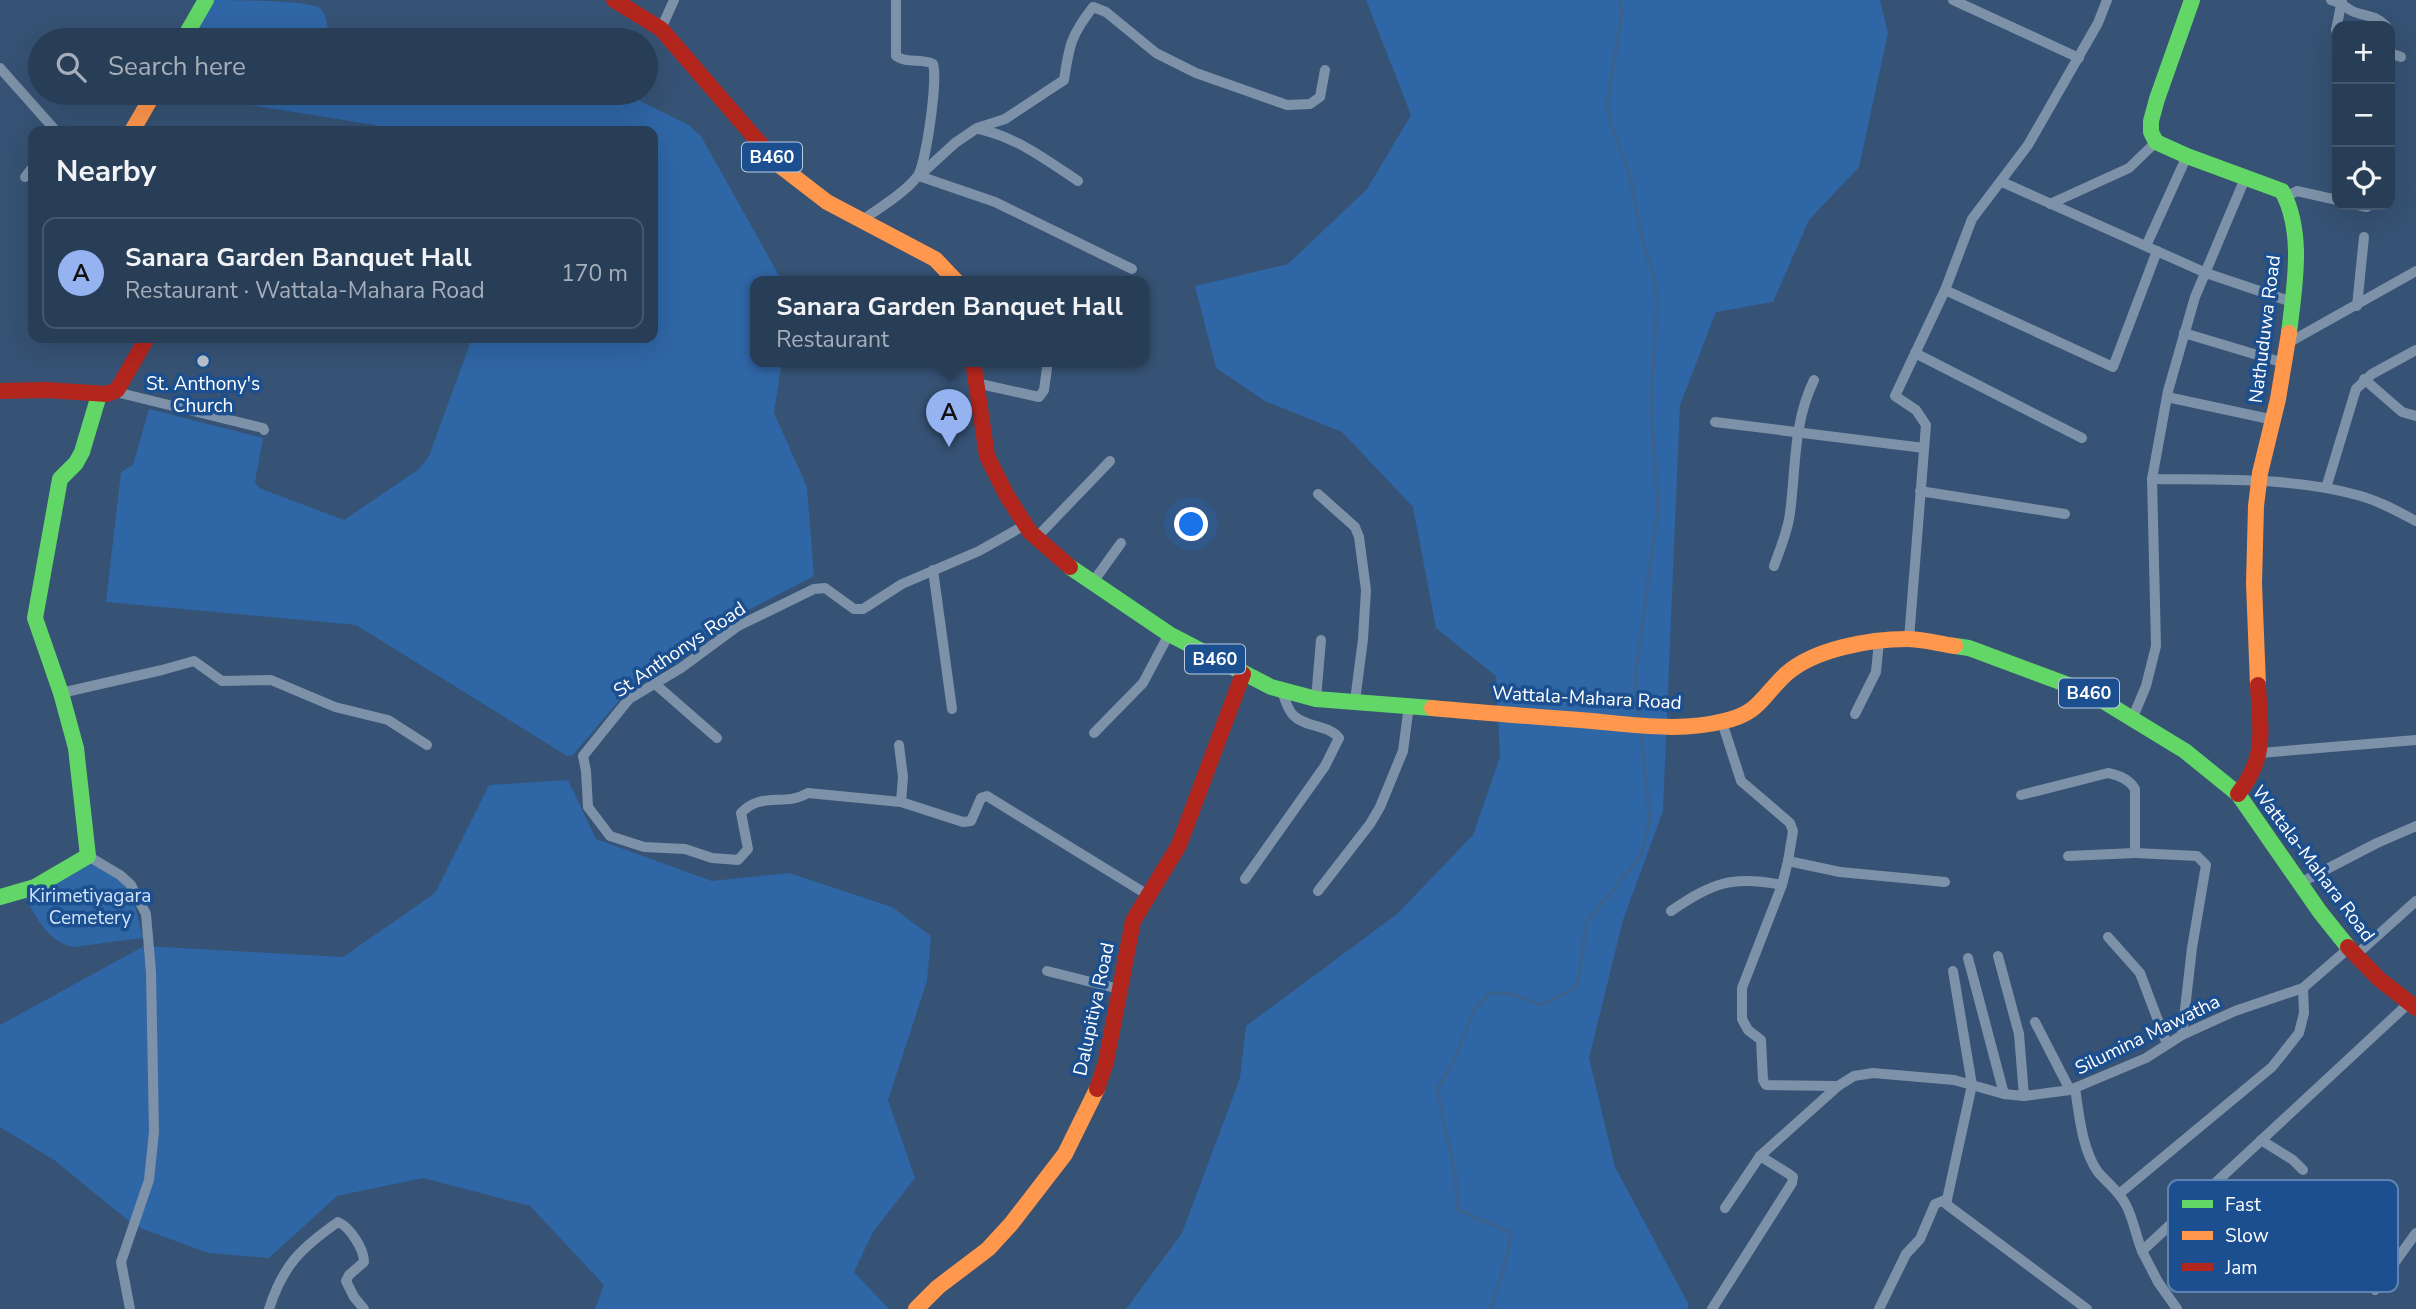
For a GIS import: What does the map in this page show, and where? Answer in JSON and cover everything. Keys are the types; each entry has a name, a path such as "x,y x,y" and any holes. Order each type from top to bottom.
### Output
{"street":[{"path":"190,28 206,0"},
{"name":"B460","path":"614,0 661,29 779,165 827,202 935,259 951,276"},
{"path":"661,29 674,0"},
{"path":"896,0 896,56 901,60 927,61 933,64 935,72 933,105 919,176"},
{"path":"1953,0 2078,58"},
{"path":"1909,639 1926,425 1916,410 1895,396 1945,290 1972,219 2028,145 2098,23 2107,0"},
{"path":"2192,0 2151,121 2151,132 2157,142 2187,156 2246,176 2287,196 2297,191 2332,199"},
{"path":"2338,1 2351,11 2376,17 2380,21"},
{"path":"2337,21 2338,1"},
{"path":"861,221 919,176 955,143 977,128 1005,119 1063,80 1069,45 1076,28 1093,7 1106,12 1156,53 1196,73 1287,105 1310,104 1320,97 1325,70"},
{"path":"0,68 28,100"},
{"path":"33,105 52,126"},
{"path":"135,126 147,105"},
{"path":"977,128 996,132 1035,152 1078,181"},
{"path":"2050,204 2129,168 2157,142"},
{"path":"1945,290 2113,367 2151,249 2187,156"},
{"path":"25,177 28,173"},
{"path":"919,176 995,202 1132,269"},
{"path":"2133,718 2146,686 2156,646 2152,479 2167,397 2195,297 2246,176"},
{"path":"2001,182 2206,273 2292,302"},
{"name":"Nathuduwa Road","path":"2238,794 2260,753 2254,528 2259,481 2274,420 2292,302 2296,238 2292,209 2287,196"},
{"path":"2357,306 2364,237"},
{"path":"2288,342 2416,271"},
{"path":"2185,333 2284,363"},
{"path":"0,391 46,390 107,394 117,390 144,343"},
{"path":"2326,488 2356,389 2364,379 2416,350"},
{"path":"1915,353 2082,438"},
{"name":"Wattala-Mahara Road","path":"974,367 987,456 1025,525 1072,568 1169,634 1271,687 1316,699 1662,727 1722,722 1745,715 1756,708 1784,676 1810,658 1833,650 1879,641 1909,639 1969,648 2090,693 2185,751 2238,794 2352,952 2379,979 2412,1005"},
{"path":"976,383 1039,397 1044,390 1047,367"},
{"path":"2364,379 2402,412 2416,416"},
{"path":"1774,566 1790,517 1797,432 1804,401 1814,380"},
{"path":"117,390 120,393 264,430"},
{"path":"89,856 76,748 61,693 35,618 60,479 76,463 82,452 99,395"},
{"path":"2167,397 2274,420"},
{"path":"1715,422 1924,448"},
{"path":"1037,537 1110,461"},
{"path":"2152,479 2259,481 2326,488 2357,495 2416,521"},
{"path":"1920,491 2065,514"},
{"path":"1318,494 1355,527 1359,537 1366,590 1355,702"},
{"name":"St Anthonys Road","path":"901,802 808,793 798,799 764,800 748,805 741,813 748,849 737,860 712,858 685,849 644,847 610,836 588,807 583,756 629,699 681,668 738,626 814,589 825,588 854,609 863,610 902,583 979,551 1025,525"},
{"path":"1093,582 1121,543"},
{"path":"933,570 952,709"},
{"path":"1094,733 1143,683 1169,634"},
{"path":"1316,699 1321,640"},
{"path":"1855,714 1876,672 1879,641"},
{"path":"61,693 194,661 222,681 271,680 335,707 388,720 427,745"},
{"name":"Dalupitiya Road","path":"916,1309 938,1287 988,1249 1065,1154 1095,1094 1106,1062 1133,921 1179,845 1243,674"},
{"path":"654,683 717,738"},
{"path":"1245,879 1325,766 1339,738 1335,732 1300,720 1291,713 1281,688"},
{"path":"1318,891 1380,807 1403,751 1409,705"},
{"name":"Silumina Mawatha","path":"1722,722 1741,781 1790,823 1793,831 1782,885 1742,988 1742,1019 1748,1030 1760,1040 1763,1080 1766,1085 1838,1086 1854,1076 1873,1073 1954,1080 2004,1094 2024,1096 2072,1089 2146,1058 2182,1035 2235,1011 2303,988 2416,901"},
{"path":"2260,753 2416,740"},
{"path":"899,745 903,777 901,802 963,822 971,821 981,799 987,796 1148,895"},
{"path":"2021,795 2108,773 2117,775 2131,783 2135,789 2135,853"},
{"path":"2300,883 2416,826"},
{"path":"2068,856 2135,853 2197,856 2206,865 2192,947 2182,1035"},
{"path":"0,897 35,887 89,856"},
{"path":"89,856 131,885 146,914 151,972 154,1132 149,1180 121,1262 130,1309"},
{"path":"1788,861 1840,872 1945,882"},
{"path":"1671,911 1700,891 1726,882 1762,881 1782,885"},
{"path":"2108,937 2140,973 2167,1044"},
{"path":"1998,956 2019,1034 2024,1096"},
{"path":"1968,958 2004,1094"},
{"path":"1047,971 1119,989"},
{"path":"1953,971 1972,1086 1946,1204 2087,1309"},
{"path":"2119,1194 2272,1067 2299,1033 2304,1013 2303,988"},
{"path":"2218,1180 2412,1005"},
{"path":"2035,1022 2072,1089 2082,1135 2096,1170 2119,1194 2127,1207 2142,1251 2158,1282 2177,1309"},
{"path":"1725,1208 1760,1156 1838,1086"},
{"path":"2261,1140 2293,1160 2302,1170"},
{"path":"1712,1309 1792,1183 1793,1177 1760,1156"},
{"path":"1879,1309 1906,1254 1920,1239 1935,1204 1947,1199"},
{"path":"269,1309 276,1287 287,1268 307,1244 338,1222 345,1225 364,1255 364,1262 349,1275 346,1282 364,1309"},
{"path":"2142,1251 2168,1227"},
{"path":"2398,1258 2416,1233"}],"green space":[{"path":"206,0 313,5 323,11 328,28 191,28"},
{"path":"1366,0 1880,0 1888,33 1859,167 1809,220 1773,302 1716,312 1680,405 1663,811 1623,920 1589,1058 1615,1167 1689,1305 1687,1309 1126,1309 1182,1233 1240,1078 1246,1026 1397,914 1473,835 1500,757 1496,676 1436,628 1413,507 1342,432 1265,401 1216,368 1195,286 1288,264 1367,189 1411,115"},
{"path":"252,105 648,105 689,125 701,136 779,276 750,276 750,367 781,367 774,413 807,487 814,576 731,619 678,663 633,684 573,755 567,756 356,625 106,602 121,472 133,465 149,409 263,438 255,482 259,488 344,520 419,469 429,456 470,343 658,343 658,126 380,126"},
{"path":"568,780 596,839 712,881 789,873 892,907 931,936 927,981 888,1100 915,1178 873,1232 854,1272 889,1309 595,1309 604,1285 530,1206 423,1178 337,1196 269,1258 208,1253 135,1226 54,1160 0,1127 0,1025 144,946 343,957 435,893 489,785"},
{"name":"Kirimetiyagara Cemetery","path":"95,862 118,879 132,894 143,938 73,947 56,940 39,921 25,898 86,863"}],"waterway":[{"path":"1620,0 1622,14 1607,103 1610,122 1630,176 1643,244 1654,276 1657,302 1651,405 1658,508 1635,678 1639,718"},
{"path":"1491,1309 1507,1257 1511,1233 1458,1210 1455,1173 1437,1090 1457,1054 1473,1012 1489,993 1512,994 1541,1005 1577,987 1587,921 1641,856 1650,821 1641,732"}],"traffic: fast":[{"path":"190,28 206,0"},
{"path":"2192,0 2157,99 2151,132 2156,142 2187,156 2282,191 2294,225 2296,243 2289,333"},
{"path":"0,897 35,887 88,856 76,748 61,693 35,618 60,479 76,463 82,452 99,395"},
{"path":"1070,567 1169,634 1271,687 1316,699 1432,708"},
{"path":"1955,646 1969,648 2090,693 2185,751 2238,794 2320,912 2348,947"}],"traffic: slow":[{"path":"135,126 147,105"},
{"path":"763,147 779,165 827,202 935,259 951,276"},
{"path":"2258,685 2254,584 2256,506 2260,473 2278,399 2289,333"},
{"path":"1432,708 1642,726 1692,726 1736,718 1746,713 1798,665 1843,647 1892,639 1955,646"},
{"path":"916,1309 938,1287 988,1249 1011,1224 1065,1154 1097,1089"}],"traffic: jam":[{"path":"614,0 661,29 763,147"},
{"path":"0,391 46,390 107,394 117,390 144,343"},
{"path":"974,367 987,456 1007,496 1030,532 1070,567"},
{"path":"1097,1089 1106,1062 1133,921 1179,845 1243,674"},
{"path":"2238,794 2248,780 2258,755 2258,685"},
{"path":"2348,947 2379,979 2416,1008"}],"place":[{"name":"St. Anthony's Church","path":"203,361"},
{"name":"Sanara Garden Banquet Hall","path":"949,447"}]}
